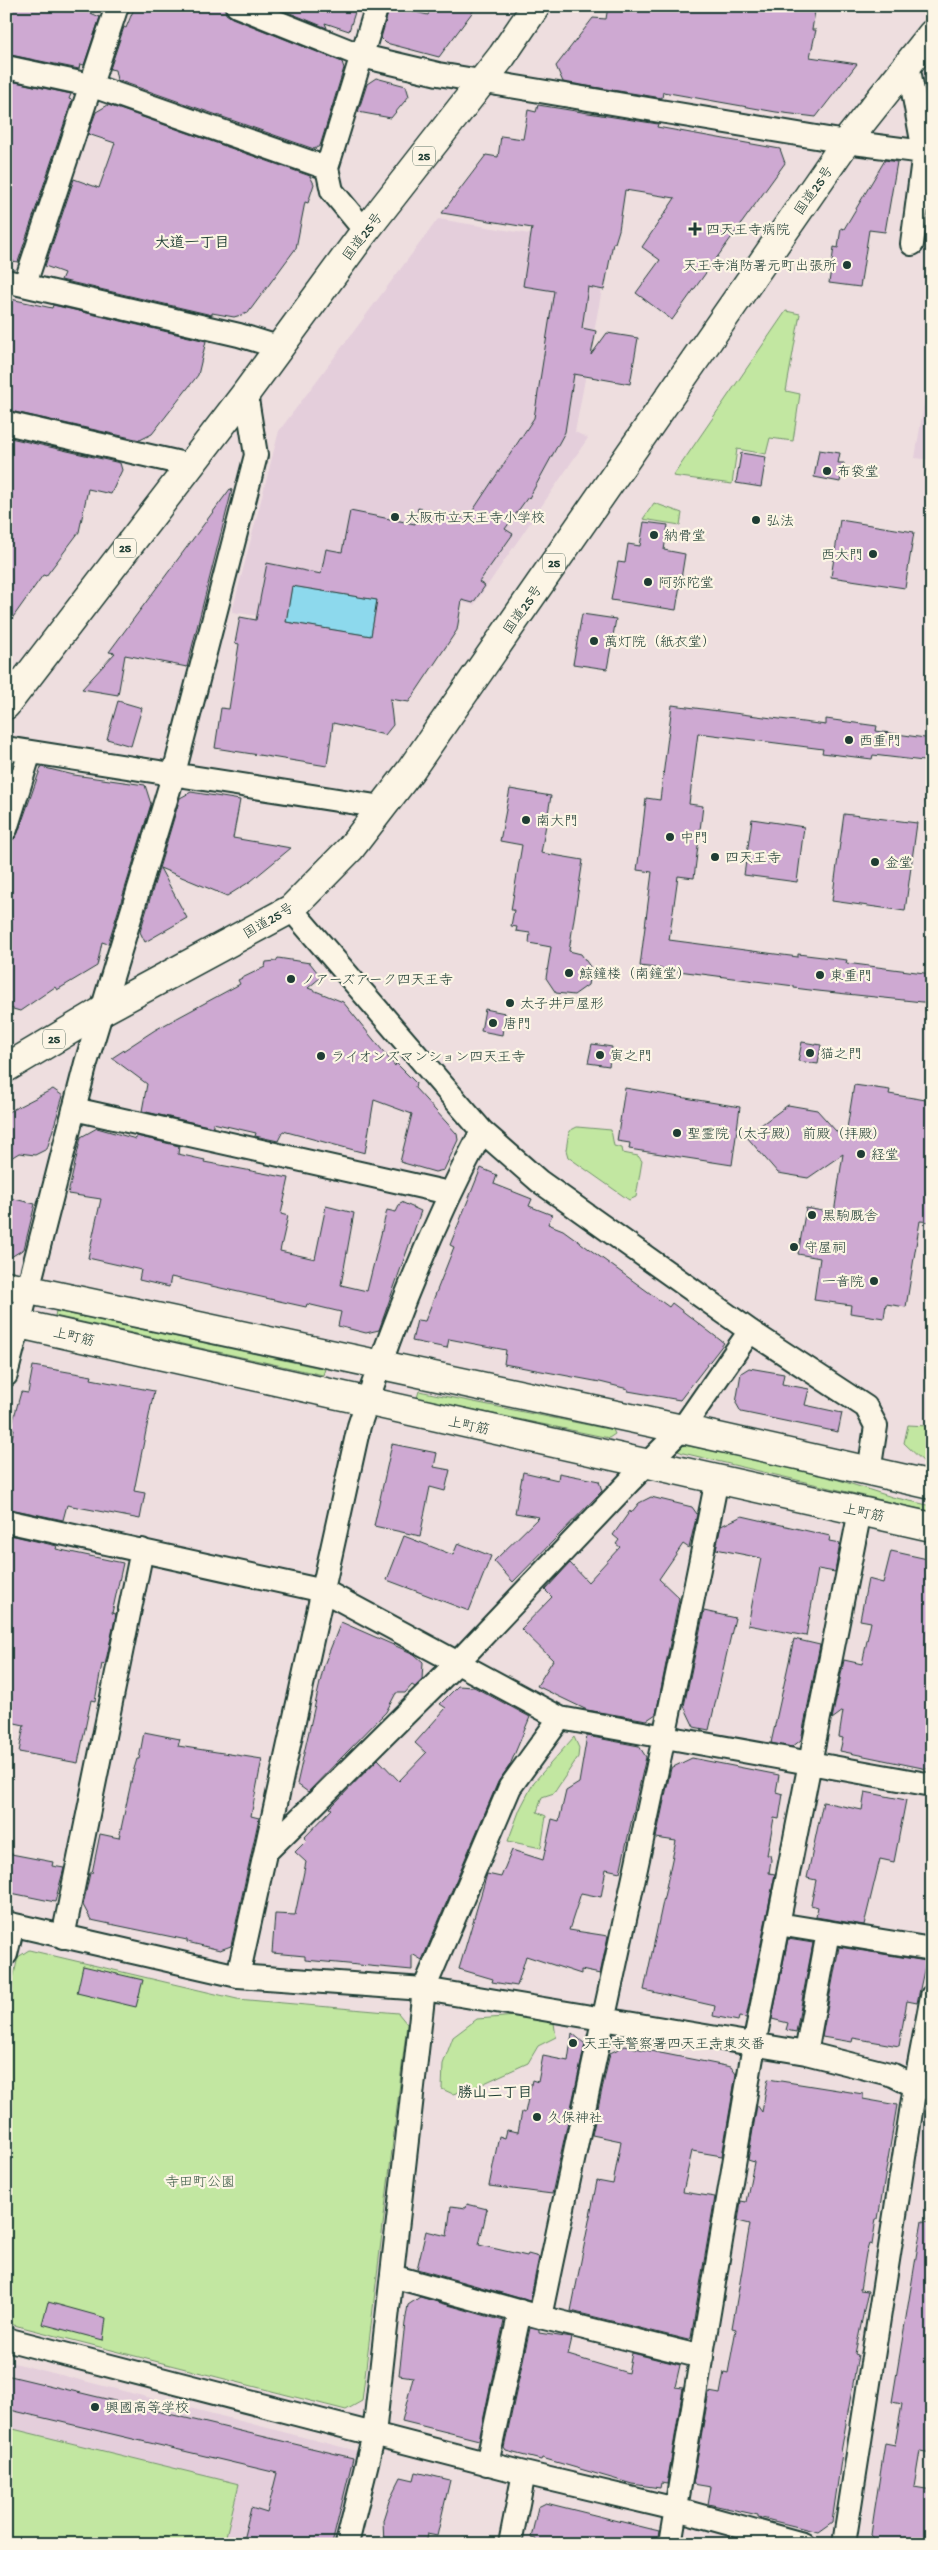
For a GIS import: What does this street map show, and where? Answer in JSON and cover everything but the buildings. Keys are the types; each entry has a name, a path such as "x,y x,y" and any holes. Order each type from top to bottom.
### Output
{"main road":[{"name":"国道25号","path":"6,705 246,393 365,231 502,56 536,6"},
{"name":"国道25号","path":"6,1068 102,1011 291,909 350,849 410,771 846,142 932,34"},
{"path":"17,1287 682,1429 932,1485"},
{"name":"上町筋","path":"12,1322 932,1527"}],"street":[{"path":"117,6 90,85 15,282 239,335 278,347"},
{"path":"237,6 362,56 438,74 846,142 928,153"},
{"path":"365,231 332,191 327,168 377,6"},
{"path":"908,64 928,153 912,244"},
{"path":"6,67 90,85 327,168"},
{"path":"6,1375 17,1287 74,1109 174,773 256,455 246,393"},
{"path":"6,423 189,465"},
{"path":"6,748 382,807"},
{"path":"6,829 30,752"},
{"path":"291,909 482,1131 539,1181 750,1330 866,1407 876,1426 869,1472"},
{"path":"74,1109 449,1193"},
{"path":"238,1976 359,1426 380,1366 449,1193 482,1131"},
{"path":"267,1851 458,1662 647,1463 682,1429 750,1330"},
{"path":"487,2464 530,2314 602,2019 665,1736 717,1479"},
{"path":"670,2544 754,2044 860,1511"},
{"path":"6,1521 324,1592 560,1718 932,1785"},
{"path":"63,1937 142,1550"},
{"path":"347,2544 374,2434 424,1989 510,1787 560,1718"},
{"path":"6,1954 10,1924 238,1976 424,1989 806,2053 893,2075 923,2087"},
{"path":"778,1924 932,1949"},
{"path":"806,2053 828,1932"},
{"path":"844,2544 923,2087 932,1996"},
{"path":"392,2276 530,2314 702,2357"},
{"path":"6,2339 487,2464 676,2509 803,2544"},
{"path":"510,2544 524,2473"}],"shaded area":[{"name":"大阪市立天王寺小学校","path":"438,219 610,247 575,432 588,438 474,605 429,597 418,653 265,617 232,612 279,431"},
{"path":"932,355 932,460 915,458"},
{"name":"興國高等学校","path":"6,2361 361,2452 339,2544 6,2544"}],"green space":[{"path":"786,311 800,314 786,391 800,394 793,441 770,438 766,454 737,449 732,484 673,476"},
{"path":"654,503 682,513 680,525 643,519"},
{"path":"577,1127 611,1130 614,1146 622,1148 623,1153 638,1156 642,1161 636,1197 629,1200 568,1157 566,1150 569,1131"},
{"path":"56,1311 325,1369 323,1375 55,1316"},
{"path":"419,1391 613,1430 615,1434 609,1438 417,1398"},
{"path":"908,1425 928,1426 932,1429 932,1465 927,1465 904,1443"},
{"path":"683,1445 801,1468 892,1497 932,1506 932,1512 678,1451"},
{"path":"574,1737 579,1748 578,1757 554,1793 542,1797 537,1812 546,1816 541,1848 508,1841 520,1809 534,1782"},
{"name":"寺田町公園","path":"29,1950 237,1999 398,2013 407,2024 362,2401 346,2410 6,2323 6,2010 18,1957"},
{"path":"530,2015 554,2023 556,2037 538,2046 528,2063 478,2086 453,2094 442,2089 443,2064 453,2037 477,2019"},
{"path":"9,2428 239,2484 224,2544 6,2544 6,2441"}],"water":[{"path":"292,586 377,600 371,636 286,622"}],"place":[{"name":"四天王寺病院","path":"695,229"},
{"name":"天王寺消防署元町出張所","path":"847,265"},
{"name":"布袋堂","path":"827,471"},
{"name":"大阪市立天王寺小学校","path":"395,517"},
{"name":"弘法","path":"756,520"},
{"name":"納骨堂","path":"654,535"},
{"name":"西大門","path":"873,554"},
{"name":"阿弥陀堂","path":"648,582"},
{"name":"萬灯院（紙衣堂）","path":"594,641"},
{"name":"西重門","path":"849,740"},
{"name":"南大門","path":"526,820"},
{"name":"中門","path":"670,837"},
{"name":"四天王寺","path":"715,857"},
{"name":"金堂","path":"875,862"},
{"name":"鯨鐘楼（南鐘堂）","path":"569,973"},
{"name":"東重門","path":"820,975"},
{"name":"ノアーズアーク四天王寺","path":"291,979"},
{"name":"太子井戸屋形","path":"510,1003"},
{"name":"唐門","path":"493,1023"},
{"name":"猫之門","path":"810,1053"},
{"name":"寅之門","path":"600,1055"},
{"name":"ライオンズマンション四天王寺","path":"321,1056"},
{"name":"聖霊院（太子殿） 前殿（拝殿）","path":"677,1133"},
{"name":"経堂","path":"861,1154"},
{"name":"黒駒厩舎","path":"812,1215"},
{"name":"守屋祠","path":"794,1247"},
{"name":"一音院","path":"874,1281"},
{"name":"天王寺警察署四天王寺東交番","path":"573,2043"},
{"name":"久保神社","path":"537,2117"},
{"name":"興國高等学校","path":"95,2407"}],"district":[{"name":"大道一丁目","path":"192,242"},
{"name":"勝山二丁目","path":"495,2092"}]}
